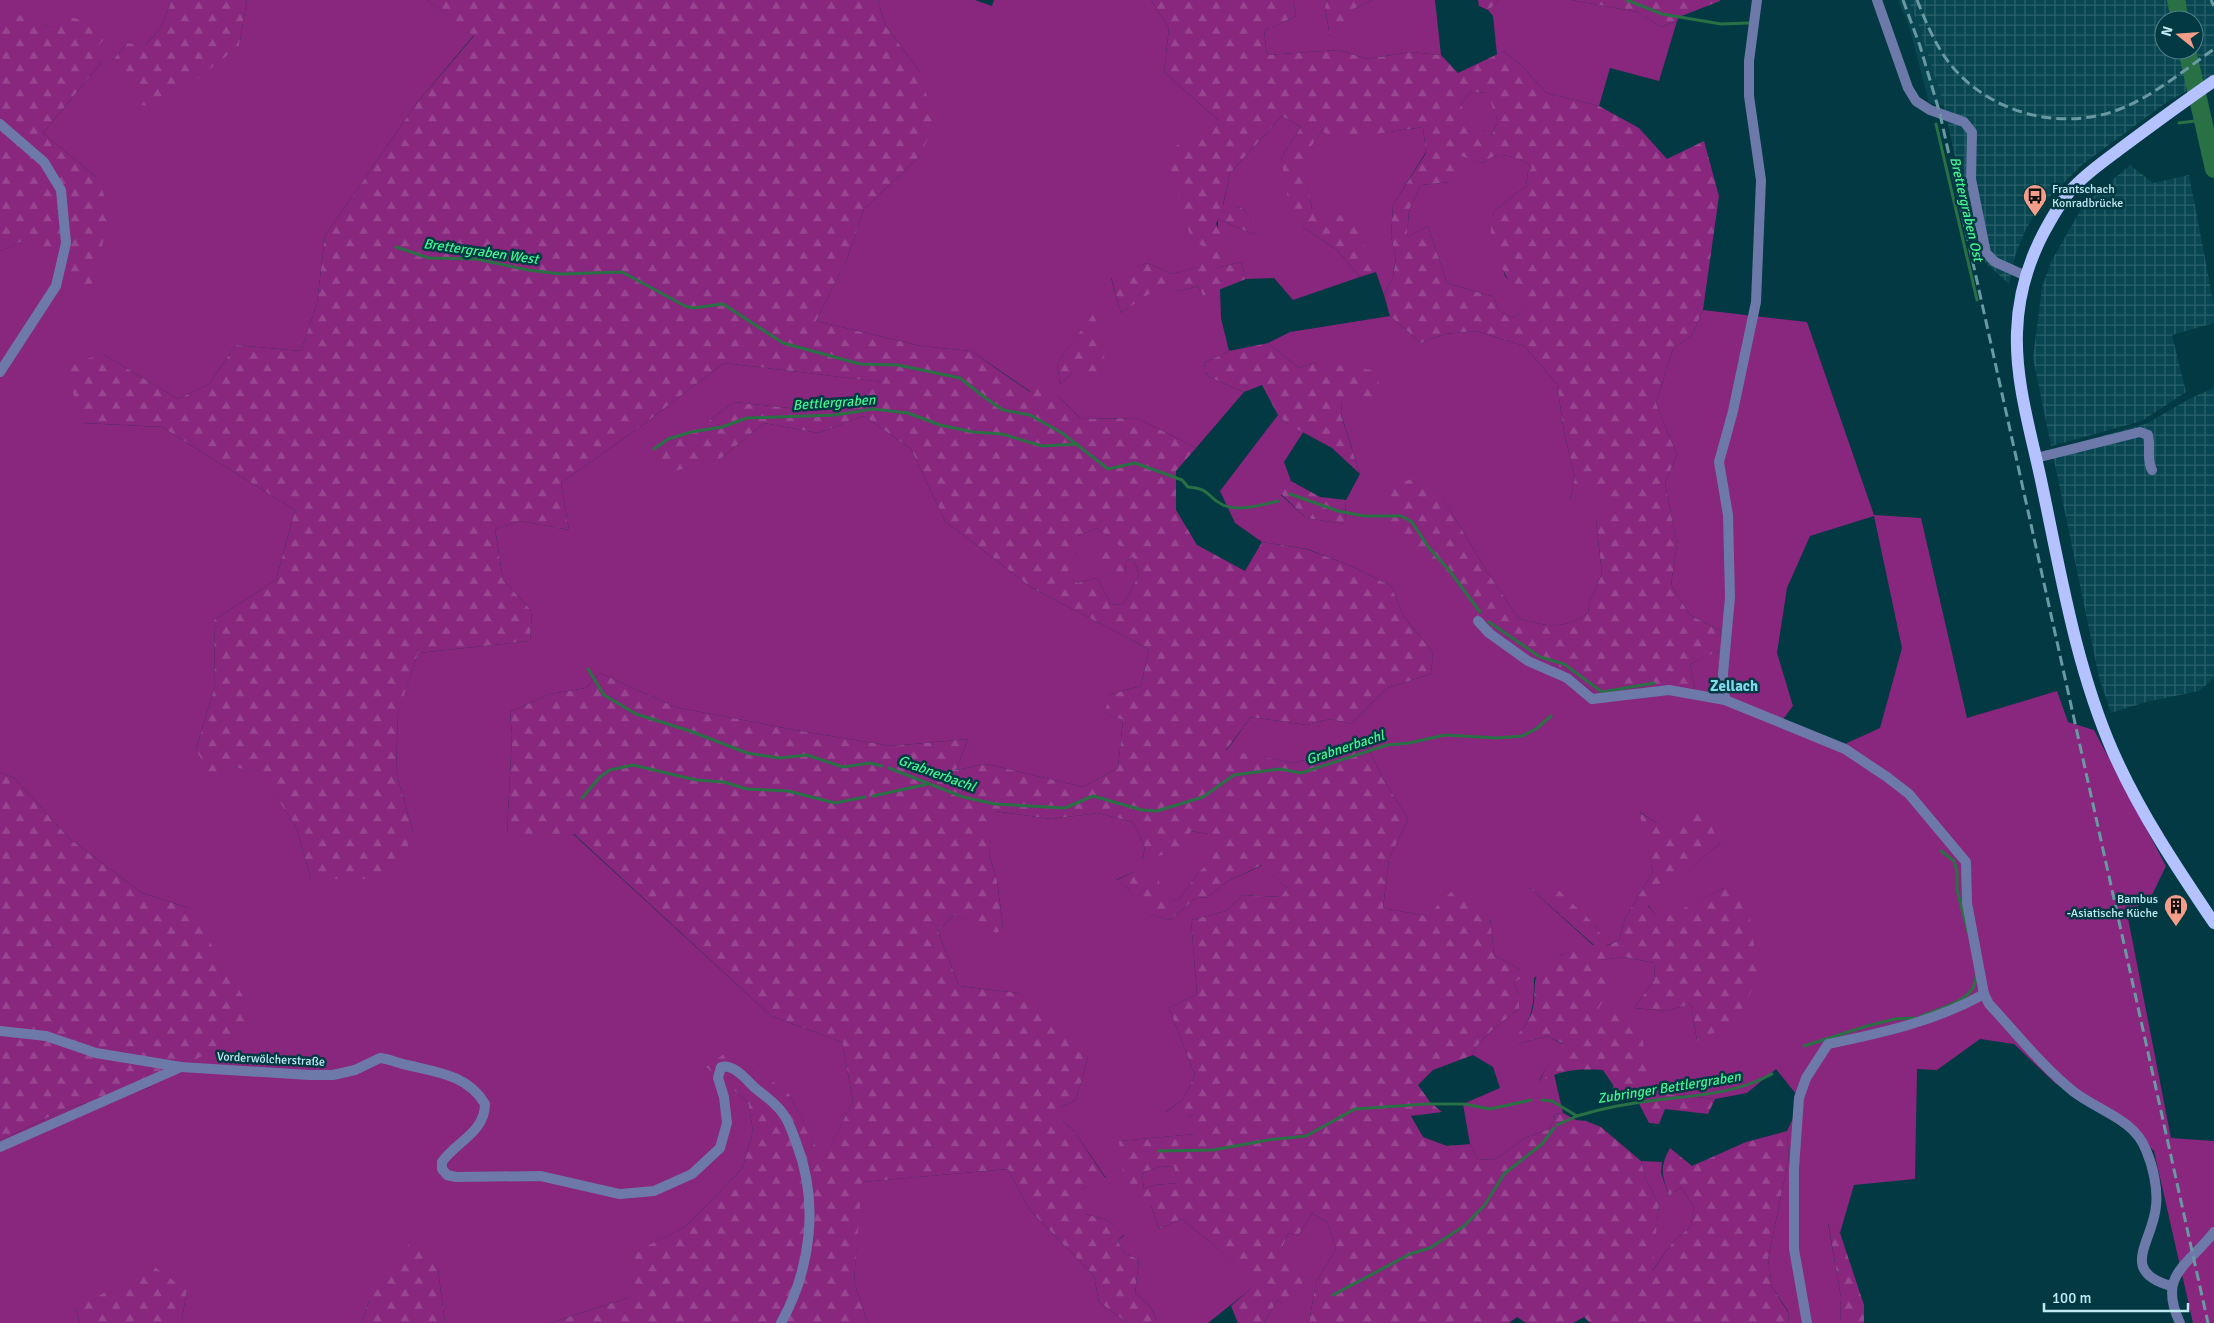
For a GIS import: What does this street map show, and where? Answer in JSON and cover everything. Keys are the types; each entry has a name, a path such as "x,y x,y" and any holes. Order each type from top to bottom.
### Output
{"main road":[{"path":"2214,81 2096,167 2072,189 2059,205 2043,234 2026,276 2019,310 2017,334 2018,359 2036,458 2082,667 2098,716 2146,816 2214,923"}],"street":[{"path":"1725,700 1723,674 1730,596 1728,515 1719,462 1733,412 1756,302 1761,180 1748,96 1749,61 1757,0"},
{"path":"1878,0 1908,88 1916,101 1930,110 1964,122 1972,132 1971,179 1986,253 1995,262 2026,276"},
{"path":"0,124 44,162 61,190 66,243 56,286 0,372"},
{"path":"2036,458 2140,432 2148,435 2150,441 2149,463 2152,470"},
{"path":"1478,622 1489,633 1528,662 1567,678 1592,699 1669,690 1725,700 1845,750 1887,777 1909,794 1966,862 1967,903 1984,994 1989,1004 2074,1092 2122,1121 2139,1135 2147,1152 2157,1194 2156,1208 2142,1255 2142,1265 2146,1274 2153,1280 2171,1286"},
{"path":"1807,1323 1794,1249 1794,1169 1799,1098 1806,1078 1828,1044 1896,1029 1935,1017 1960,1007 1984,994"},
{"name":"Vorderwölcherstraße","path":"0,1031 46,1036 96,1053 181,1067 333,1075 355,1070 380,1058 434,1070 457,1078 468,1085 485,1104 480,1123 442,1162 442,1170 447,1175 456,1177 541,1176 620,1194 654,1191 692,1174 715,1153 723,1141 727,1122 726,1104 718,1074 721,1067 729,1066 741,1074 781,1111 805,1166 810,1223 806,1260 794,1297 781,1323"},
{"path":"0,1148 181,1067"},
{"path":"2180,1323 2172,1304 2171,1286 2182,1265 2214,1232"}],"shaded area":[{"path":"1898,0 1908,0 1919,26 1944,106 1929,103 1909,26"},
{"path":"1908,0 2214,0 2214,76 2167,102 2083,164 2038,208 2025,231 2015,256 2009,284 1976,254 1944,106 1919,26"},
{"path":"2130,165 2153,183 2189,175 2214,305 2214,323 2172,335 2186,392 2142,421 2051,446 2033,358 2042,287 2052,260 2084,204"},
{"path":"2214,388 2214,678 2199,691 2146,702 2111,713 2099,677 2052,450 2148,423 2189,399"}],"green space":[{"path":"0,0 172,0 160,29 144,46 127,43 113,60 239,46 247,0 427,0 474,35 416,104 325,236 317,303 301,351 236,345 209,384 178,399 103,354 83,423 162,427 295,510 276,580 214,620 215,686 196,749 233,767 260,771 296,827 311,879 413,832 396,772 398,713 418,653 530,641 532,611 503,580 495,529 520,521 569,530 561,483 644,424 724,363 883,382 849,402 807,410 734,402 707,422 719,460 764,423 818,433 864,416 911,449 945,521 1032,588 1149,649 1141,686 1111,694 1105,713 1123,720 1118,768 1083,787 986,764 956,770 968,739 892,746 795,730 675,707 600,673 586,688 550,694 510,712 512,735 507,834 573,834 771,1016 842,1042 853,1101 823,1162 790,1095 707,1067 748,1102 753,1131 742,1169 685,1227 625,1257 636,1267 628,1298 550,1323 445,1323 438,1270 369,1301 362,1323 181,1323 187,1291 76,1309 80,1323 0,1323 0,1141 67,1108 152,1087 189,908 142,893 70,839 14,778 0,772 0,251 28,238 97,178 43,133 101,63 51,27 4,11 0,8"},
{"path":"172,0 247,0 239,46 161,107 140,105 113,60 127,43 145,45 160,29"},
{"path":"427,0 878,0 885,25 920,72 935,124 919,157 864,209 847,259 816,321 921,346 971,351 1030,392 1037,386 1059,397 1081,419 1137,418 1196,448 1176,471 1176,510 1197,545 1245,571 1262,542 1306,549 1349,565 1391,586 1404,617 1433,652 1431,674 1387,688 1351,724 1330,719 1307,725 1251,717 1226,750 1294,763 1329,754 1348,742 1369,749 1382,777 1408,819 1389,859 1383,908 1427,916 1459,884 1490,917 1494,955 1521,970 1524,977 1514,982 1519,994 1519,1009 1480,1042 1473,1055 1433,1070 1418,1085 1430,1102 1442,1112 1411,1116 1423,1137 1447,1146 1470,1144 1478,1159 1494,1160 1525,1138 1549,1129 1555,1114 1563,1113 1576,1120 1586,1121 1601,1127 1641,1161 1646,1179 1659,1205 1652,1271 1673,1242 1691,1226 1694,1207 1681,1187 1669,1196 1663,1167 1670,1148 1692,1166 1746,1142 1787,1131 1789,1157 1768,1259 1772,1287 1788,1312 1789,1323 1590,1323 1584,1317 1573,1323 1526,1323 1517,1317 1509,1323 1309,1323 1316,1282 1336,1249 1327,1222 1312,1213 1298,1236 1288,1233 1282,1249 1307,1272 1291,1313 1278,1300 1264,1323 1238,1323 1231,1306 1256,1284 1207,1239 1181,1219 1159,1229 1151,1206 1139,1203 1124,1179 1119,1141 1195,1134 1195,1116 1165,1113 1183,1099 1195,1075 1169,1008 1197,994 1191,920 1226,911 1243,895 1281,897 1287,888 1262,865 1226,882 1208,897 1196,898 1170,920 1142,913 1128,888 1115,881 1133,872 1158,876 1163,901 1179,900 1197,874 1208,863 1208,834 1191,831 1179,851 1142,860 1145,848 1133,822 1098,813 1051,819 995,811 989,854 997,881 1003,926 997,933 954,915 938,931 959,986 1019,993 1055,1015 1088,1057 1076,1100 1061,1107 1061,1120 1074,1131 1106,1179 1082,1189 1092,1205 1085,1214 1107,1220 1124,1234 1118,1241 1124,1254 1139,1259 1135,1293 1150,1306 1158,1323 1128,1323 1099,1302 1094,1276 1029,1209 1008,1169 862,1182 854,1282 868,1323 550,1323 628,1298 635,1267 624,1257 685,1227 742,1169 753,1131 748,1102 706,1067 731,1049 790,1095 823,1161 853,1101 842,1042 771,1016 574,834 507,834 512,735 510,712 550,694 586,688 600,673 675,707 795,730 892,746 968,739 956,770 986,764 1083,787 1118,768 1123,720 1104,713 1111,694 1141,686 1149,649 1032,588 945,521 911,449 864,416 818,433 764,423 719,460 670,472 655,463 663,449 707,422 734,402 807,410 849,402 882,382 724,363 644,424 561,483 569,530 520,521 495,529 503,580 532,611 530,641 418,653 398,714 396,772 413,832 401,865 384,879 311,879 296,827 260,772 233,767 216,788 196,749 215,686 214,620 276,580 295,510 162,427 83,423 64,366 103,354 178,399 209,384 236,345 301,351 317,303 325,236 416,104 474,36","holes":["1097,528 1124,549 1104,548 1099,559 1114,575 1125,576 1126,561 1133,557 1139,575 1123,605 1111,604 1097,578 1077,583 1067,573 1078,550 1078,536","1161,1166 1174,1167 1177,1183 1154,1185 1144,1189 1142,1173"]},
{"path":"878,0 975,0 992,6 994,0 1151,0 1169,28 1164,72 1218,120 1188,224 1191,239 1207,247 1199,267 1172,274 1147,263 1111,278 1121,313 1161,285 1180,291 1198,286 1203,296 1220,288 1221,318 1229,351 1204,363 1207,376 1244,392 1196,448 1137,418 1081,419 1059,397 1031,392 971,351 921,346 816,321 847,259 864,209 919,157 920,72 885,25","holes":["1093,315 1100,372 1073,372 1060,384 1057,363"]},
{"path":"1151,0 1293,0 1296,16 1264,31 1267,55 1338,50 1368,59 1410,52 1441,55 1458,73 1504,51 1523,67 1546,93 1599,106 1639,128 1667,159 1704,141 1719,196 1703,310 1692,335 1673,349 1656,403 1677,455 1665,483 1677,544 1671,585 1690,615 1721,631 1720,650 1690,664 1695,689 1681,690 1673,673 1663,670 1661,686 1597,696 1565,668 1539,663 1504,644 1388,521 1384,488 1418,477 1438,490 1486,570 1518,618 1546,625 1562,625 1579,619 1588,613 1590,600 1602,574 1596,521 1607,509 1591,479 1579,503 1570,499 1575,478 1564,432 1557,384 1524,346 1476,331 1444,334 1421,343 1390,316 1384,295 1393,277 1396,258 1391,237 1393,205 1426,153 1423,127 1336,140 1322,131 1303,158 1312,209 1352,218 1376,272 1360,277 1337,250 1303,227 1288,199 1281,158 1301,127 1282,116 1230,173 1223,205 1242,208 1262,229 1253,234 1218,219 1216,224 1228,250 1217,268 1241,262 1246,279 1203,296 1198,286 1180,291 1161,286 1121,313 1111,277 1147,263 1172,274 1198,267 1206,248 1191,239 1166,152 1218,120 1164,72 1169,28","holes":["1471,92 1487,93 1498,121 1492,135 1467,123 1461,104","1458,155 1482,163 1497,155 1507,156 1521,160 1532,168 1528,172 1526,186 1494,211 1491,225 1493,243 1504,273 1516,292 1529,305 1513,318 1499,311 1494,297 1447,283 1428,226 1407,237 1409,210 1421,185 1450,182 1458,170"]},
{"path":"1293,0 1327,0 1325,7 1330,37 1353,9 1373,0 1435,0 1441,55 1410,52 1368,59 1338,50 1267,55 1264,31 1296,16"},
{"path":"1327,0 1373,0 1353,9 1350,26 1330,37 1325,7"},
{"path":"1478,0 1498,0 1488,10 1479,6"},
{"path":"1498,0 1571,0 1638,12 1661,27 1677,21 1659,81 1610,68 1599,106 1546,93 1523,67 1504,51 1497,55 1493,16 1488,10"},
{"path":"1571,0 1720,1 1679,17 1677,21 1661,27 1638,12"},
{"path":"0,8 51,27 67,16 100,25 107,36 91,54 101,63 43,133 97,178 111,212 89,296 29,238 0,251"},
{"path":"1471,92 1488,93 1498,121 1492,135 1466,124 1461,104"},
{"path":"1282,116 1301,127 1281,158 1303,227 1337,250 1360,277 1293,300 1274,278 1246,279 1241,262 1217,268 1218,219 1253,234 1261,229 1242,208 1223,206 1230,173"},
{"path":"1423,127 1426,152 1393,205 1391,237 1396,257 1393,277 1384,295 1376,272 1312,209 1302,158 1322,131 1382,133"},
{"path":"1458,154 1482,163 1497,155 1507,156 1517,158 1532,168 1528,172 1526,186 1494,211 1491,233 1505,276 1530,305 1513,318 1499,311 1494,297 1447,283 1428,226 1407,237 1409,210 1421,185 1450,182"},
{"path":"1703,310 1807,322 1874,515 1921,518 1967,718 2057,691 2068,722 2094,730 2166,866 2150,899 2127,913 2171,1138 2214,1141 2214,1323 2193,1323 2154,1151 2118,1116 2056,1084 2014,1044 1980,1039 1937,1070 1917,1069 1915,1179 1854,1185 1840,1233 1828,1223 1841,1297 1840,1323 1789,1323 1788,1311 1772,1287 1768,1259 1789,1157 1787,1131 1794,1116 1796,1094 1776,1069 1747,1093 1715,1099 1647,1092 1595,1013 1600,960 1625,957 1654,963 1655,979 1634,1008 1666,1011 1691,1004 1697,1041 1724,888 1660,921 1648,905 1720,843 1675,835 1640,812 1653,872 1625,918 1619,940 1606,946 1595,925 1529,887 1594,946 1561,955 1534,978 1530,1015 1518,1034 1518,1044 1547,1036 1565,1045 1539,1081 1554,1074 1563,1113 1555,1114 1549,1129 1525,1138 1494,1160 1478,1159 1470,1144 1463,1104 1500,1088 1493,1067 1473,1055 1480,1042 1486,1036 1519,1009 1519,994 1514,982 1521,970 1494,955 1490,917 1427,916 1383,908 1389,859 1408,819 1382,777 1369,749 1348,742 1329,754 1294,763 1226,751 1251,717 1307,725 1330,719 1351,724 1387,688 1431,674 1433,652 1404,617 1391,586 1349,565 1307,549 1262,542 1235,523 1220,491 1278,415 1286,423 1304,431 1284,462 1291,481 1281,495 1306,518 1345,524 1346,500 1360,474 1341,414 1342,400 1317,362 1299,368 1268,343 1290,332 1390,316 1421,343 1444,334 1476,331 1524,346 1557,384 1564,432 1575,478 1570,499 1591,478 1608,509 1596,521 1602,574 1590,600 1588,613 1579,619 1562,625 1546,625 1518,618 1486,570 1438,490 1539,663 1565,668 1597,696 1662,669 1673,673 1695,689 1690,664 1719,650 1721,631 1690,615 1671,585 1677,544 1665,483 1677,455 1656,403 1673,349 1692,335","holes":["1874,516 1902,648 1880,728 1834,749 1778,726 1793,706 1777,653 1787,588 1810,536"]},
{"path":"1093,314 1107,344 1100,373 1073,372 1060,384 1057,363"},
{"path":"1268,343 1299,368 1317,362 1378,371 1379,397 1342,400 1341,415 1360,474 1332,448 1286,423 1278,415 1262,385 1244,392 1207,376 1204,363 1229,351"},
{"path":"1291,481 1320,497 1346,500 1345,524 1306,518 1281,494"},
{"path":"1097,528 1125,549 1125,576 1126,561 1133,557 1139,575 1123,605 1111,604 1097,578 1077,583 1066,573 1078,550 1078,536"},
{"path":"0,772 14,778 70,839 142,893 189,908 258,1021 152,1087 67,1108 0,1141"},
{"path":"1702,807 1720,843 1648,906 1660,920 1724,888 1745,889 1759,976 1736,1022 1697,1041 1691,1004 1666,1011 1634,1008 1655,979 1654,963 1625,957 1601,960 1613,983 1596,1013 1619,1011 1642,1038 1651,1077 1647,1092 1715,1099 1708,1114 1665,1109 1659,1124 1649,1123 1635,1096 1614,1100 1613,1085 1603,1070 1570,1071 1555,1074 1539,1082 1564,1044 1547,1036 1518,1044 1518,1034 1527,1022 1533,1008 1535,980 1540,970 1555,958 1594,945 1529,887 1552,884 1595,925 1607,946 1619,940 1625,918 1653,872 1639,812 1675,834"},
{"path":"994,811 1051,819 1098,813 1133,822 1145,848 1142,859 1191,831 1208,834 1208,864 1197,874 1179,900 1163,902 1133,872 1116,880 1128,888 1143,913 1170,920 1196,898 1208,897 1226,882 1263,865 1287,888 1282,897 1243,895 1226,911 1191,920 1197,994 1169,1008 1195,1075 1183,1099 1166,1112 1195,1116 1195,1134 1120,1141 1151,1206 1159,1229 1181,1219 1207,1239 1257,1284 1208,1323 1158,1323 1150,1306 1135,1293 1139,1259 1124,1254 1118,1241 1124,1235 1107,1220 1085,1214 1082,1189 1106,1178 1074,1131 1061,1120 1061,1107 1076,1100 1088,1057 1019,993 959,986 938,931 954,915 997,932 1003,926 997,881 989,854"},
{"path":"1641,1161 1662,1162 1661,1173 1669,1196 1681,1187 1694,1207 1691,1226 1673,1242 1651,1272 1659,1205 1646,1179"},
{"path":"1161,1166 1174,1167 1178,1183 1154,1185 1144,1189 1142,1173"},
{"path":"1008,1169 1029,1209 1094,1276 1099,1302 1128,1323 868,1323 854,1282 861,1182"},
{"path":"1312,1213 1327,1222 1336,1249 1316,1282 1309,1323 1264,1323 1278,1300 1291,1312 1282,1249 1288,1233 1298,1236"},
{"path":"1828,1222 1840,1233 1864,1305 1864,1323 1840,1323 1841,1297"},
{"path":"413,1238 438,1270 445,1323 362,1323 369,1301"},
{"path":"152,1265 187,1291 181,1323 80,1323 76,1309"}],"waterway":[{"name":"Brettergraben Ost","path":"1627,0 1662,14 1721,24 1749,23"},
{"path":"2176,0 2178,10"},
{"path":"2189,60 2214,169"},
{"name":"Brettergraben Ost","path":"2179,123 2203,120"},
{"name":"Brettergraben Ost","path":"1936,124 1977,300"},
{"name":"Brettergraben West","path":"396,247 429,258 476,259 528,270 561,274 622,272 685,306 693,308 723,304 783,343 860,364 898,365 960,378 1003,410 1030,415 1062,433 1108,469 1135,463 1182,480 1188,487 1205,491 1218,502 1229,507 1250,507 1278,501"},
{"name":"Bettlergraben","path":"654,449 668,439 691,432 722,427 747,418 835,415 873,409 908,413 940,425 973,432 1002,434 1042,446 1077,444"},
{"name":"Brettergraben West","path":"1290,494 1338,511 1364,516 1401,516 1412,522 1429,548 1449,570 1480,612"},
{"name":"Brettergraben West","path":"1489,622 1540,657 1564,664 1602,692 1654,683"},
{"name":"Grabnerbachl","path":"588,669 604,695 636,714 690,731 747,753 779,758 807,755 843,767 870,763 882,766"},
{"name":"Grabnerbachl","path":"889,768 963,797 995,804 1065,808 1093,796 1142,810 1157,811 1203,797 1234,775 1280,769 1301,773 1387,745 1409,743 1445,735 1497,738 1522,736 1536,729 1551,716"},
{"path":"582,798 600,777 610,770 633,765 696,780 724,782 747,789 788,791 835,803 865,797"},
{"path":"873,796 928,784"},
{"name":"Zubringer Bettlergraben","path":"1941,851 1954,861 1957,871 1957,890 1968,932"},
{"name":"Zubringer Bettlergraben","path":"1921,1016 1964,997 1975,984 1976,975"},
{"name":"Zubringer Bettlergraben","path":"1804,1046 1867,1026 1895,1019 1915,1018"},
{"name":"Zubringer Bettlergraben","path":"1542,1100 1552,1101 1577,1116 1627,1104 1730,1090 1758,1081 1772,1074"},
{"name":"Zubringer Bettlergraben","path":"1159,1151 1213,1150 1268,1140 1306,1136 1355,1109 1426,1104 1464,1104 1490,1109 1531,1100"},
{"path":"1557,1125 1577,1116"},
{"path":"1333,1295 1410,1254 1430,1248 1464,1226 1484,1206 1504,1174 1542,1144 1554,1128"}],"railway":[{"path":"1903,0 1920,46 1940,114 2208,1323"},
{"path":"1917,0 1940,49 1950,64 1967,82 1986,96 2008,107 2030,114 2054,118 2102,115 2125,107 2160,88 2214,49"},
{"path":"2211,0 2214,6"}],"place":[{"name":"Frantschach Konradbrücke","path":"2035,217"},
{"name":"Bambus -Asiatische Küche","path":"2176,927"}],"district":[{"name":"Zellach","path":"1734,686"}]}
